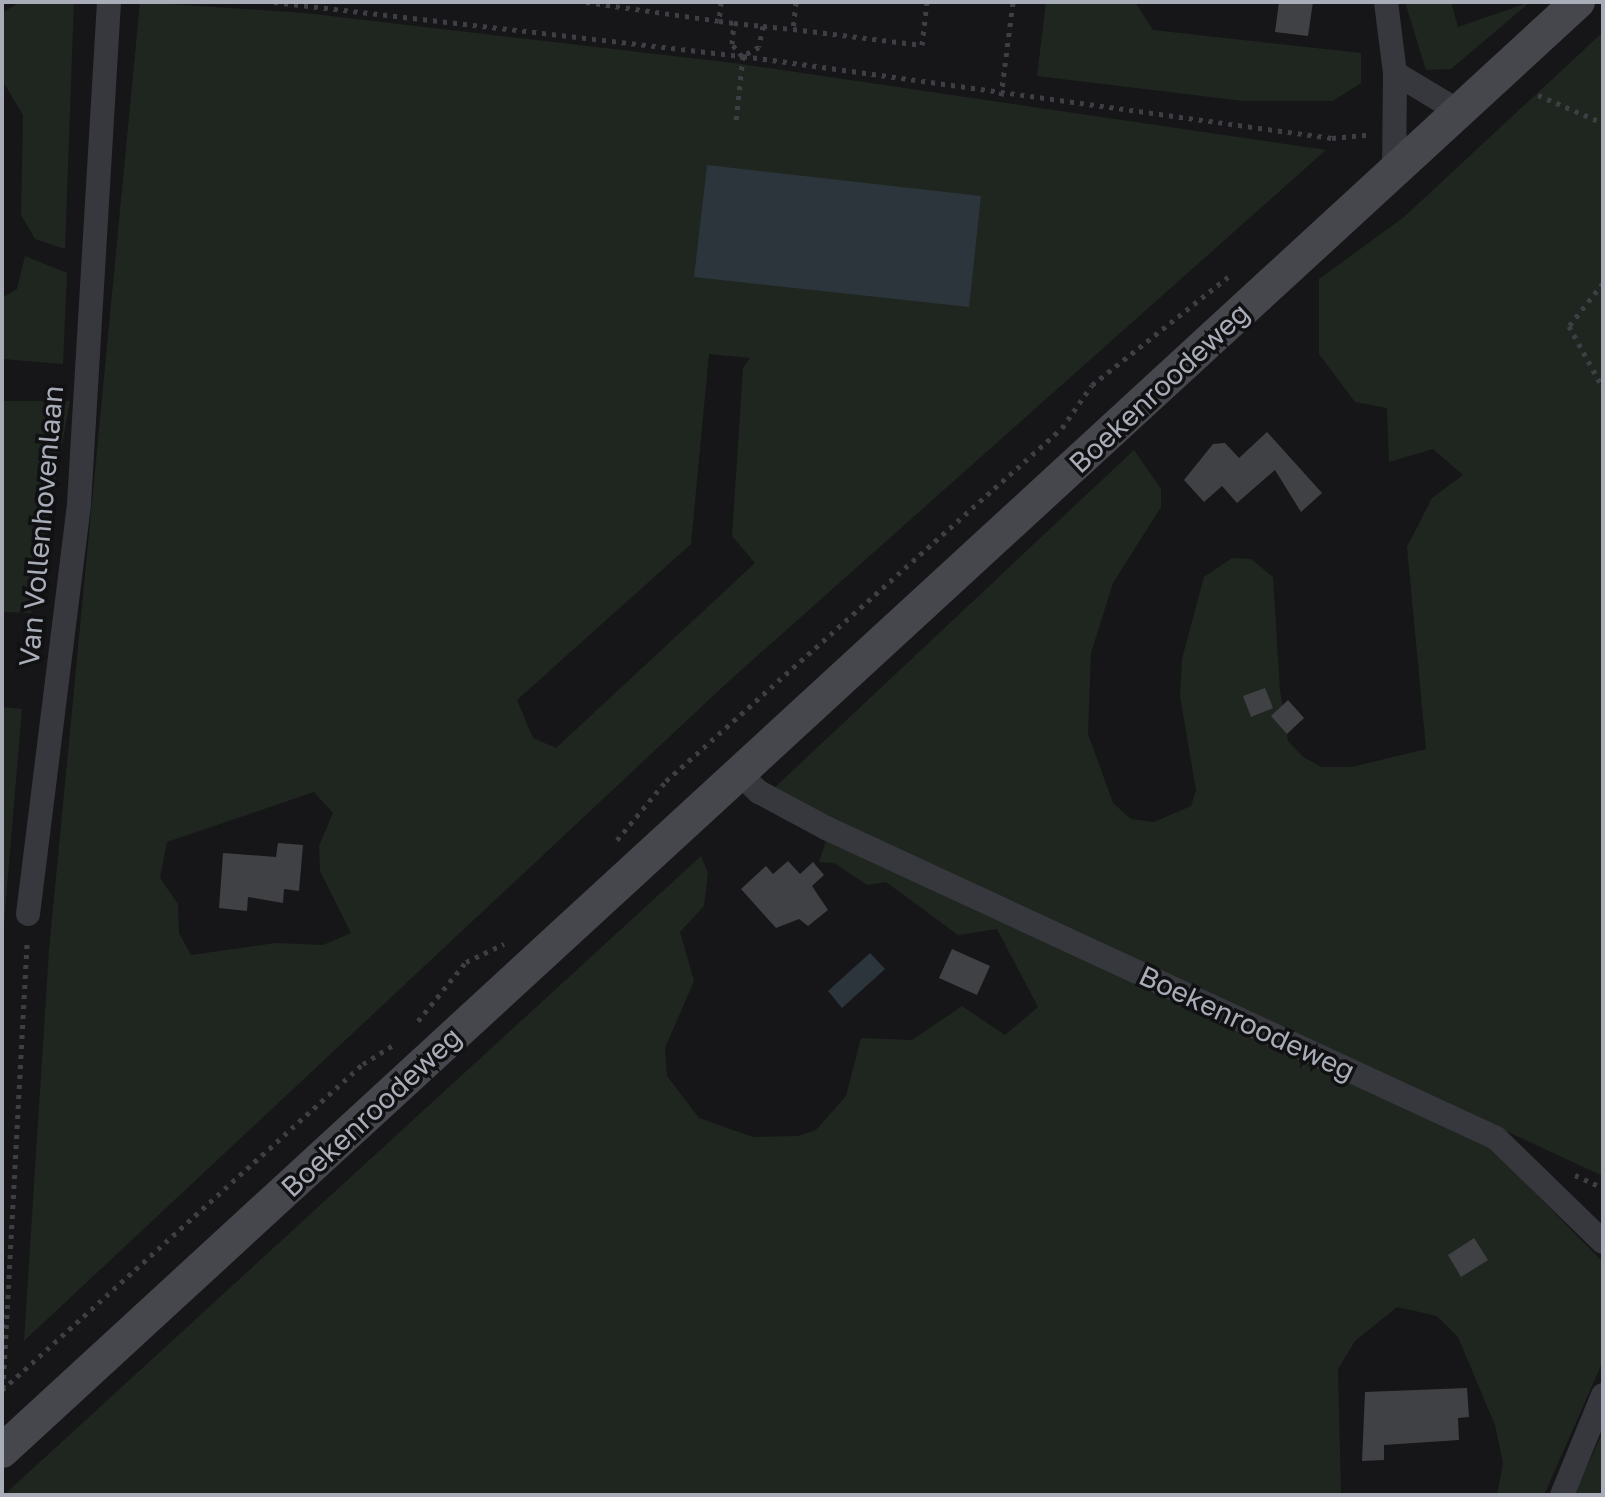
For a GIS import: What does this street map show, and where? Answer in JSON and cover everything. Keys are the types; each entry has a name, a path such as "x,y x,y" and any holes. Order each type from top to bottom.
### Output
{"main road":[{"name":"Boekenroodeweg","path":"2,1451 1578,2"}],"street":[{"name":"Van Vollenhovenlaan","path":"28,914 79,504 109,2"},
{"path":"1386,2 1395,73 1389,132 1394,172"},
{"path":"1395,73 1460,112"},
{"name":"Boekenroodeweg","path":"739,773 759,792 826,828 1496,1138 1603,1242"},
{"path":"1562,1495 1603,1395"}],"path":[{"path":"274,2 742,56 1001,96 1332,138 1389,132"},
{"path":"586,2 922,45 927,2"},
{"path":"719,21 721,2"},
{"path":"793,29 796,2"},
{"path":"1001,96 1013,2"},
{"path":"734,23 732,44 742,56 736,121"},
{"path":"742,56 759,47 763,26"},
{"path":"1538,95 1603,123"},
{"name":"Boekenroodeweg","path":"606,850 635,811 712,746 1062,428 1092,385 1236,270"},
{"path":"1603,283 1569,326 1603,388"},
{"path":"2,1390 28,914"},
{"path":"414,1027 466,962 510,940"},
{"path":"2,1390 363,1064 404,1036"}],"shaded area":[{"path":"20,2 74,2 65,249 35,239 21,215 23,115 2,80 2,13"},
{"path":"140,2 305,13 734,63 1326,150 729,681 24,1341 49,950","holes":["709,354 750,358 743,368 732,536 755,563 556,748 533,738 517,700 691,544","314,792 333,813 319,846 320,871 351,933 323,945 276,943 191,955 179,933 178,904 160,878 167,842"]},
{"path":"1046,2 1135,2 1153,30 1361,53 1361,83 1333,101 1243,101 1037,76"},
{"path":"1405,2 1451,2 1458,27 1530,2 1451,69 1426,70"},
{"path":"1603,32 1603,1176 771,791 1134,450 1161,489 1161,507 1113,583 1091,653 1088,734 1113,803 1131,819 1154,822 1191,806 1196,790 1180,696 1182,659 1204,577 1232,558 1251,559 1273,577 1280,690 1288,741 1302,756 1321,767 1352,767 1426,749 1407,547 1432,498 1463,475 1433,449 1389,462 1387,408 1355,402 1319,354 1319,279 1404,217"},
{"path":"707,165 981,196 969,307 694,277"},
{"path":"25,256 67,273 63,364 2,359 2,298 17,289"},
{"path":"2,401 70,401 31,613 2,612"},
{"path":"2,707 22,709 2,946"},
{"path":"826,841 1488,1145 1603,1262 1603,1361 1544,1495 1497,1495 1503,1463 1495,1425 1458,1337 1437,1316 1397,1307 1355,1341 1338,1369 1341,1495 4,1495 701,856 708,873 704,906 680,932 694,981 665,1048 667,1076 699,1118 753,1137 798,1136 816,1130 846,1096 861,1038 912,1040 962,1006 1005,1035 1038,1007 997,929 958,935 886,882 867,885 834,863 819,862"},
{"path":"870,953 885,969 842,1008 828,991"},
{"path":"1603,1432 1603,1495 1574,1495 1577,1487"}],"building":[{"path":"1279,2 1313,2 1308,36 1275,32"},
{"path":"1267,432 1322,493 1301,512 1275,470 1237,503 1222,486 1204,502 1184,480 1213,444 1225,443 1239,458"},
{"path":"1265,688 1273,708 1251,717 1243,696"},
{"path":"1288,700 1304,718 1287,734 1271,716"},
{"path":"278,843 303,845 299,891 284,889 283,903 248,897 247,911 219,908 223,853 276,857"},
{"path":"788,861 800,874 813,862 824,875 812,886 828,910 808,926 799,919 776,928 741,889 766,866 773,874"},
{"path":"952,949 990,966 977,995 939,978"},
{"path":"1474,1238 1488,1260 1461,1277 1448,1255"},
{"path":"1467,1388 1469,1417 1458,1418 1459,1440 1384,1445 1384,1460 1362,1461 1365,1392"}]}
